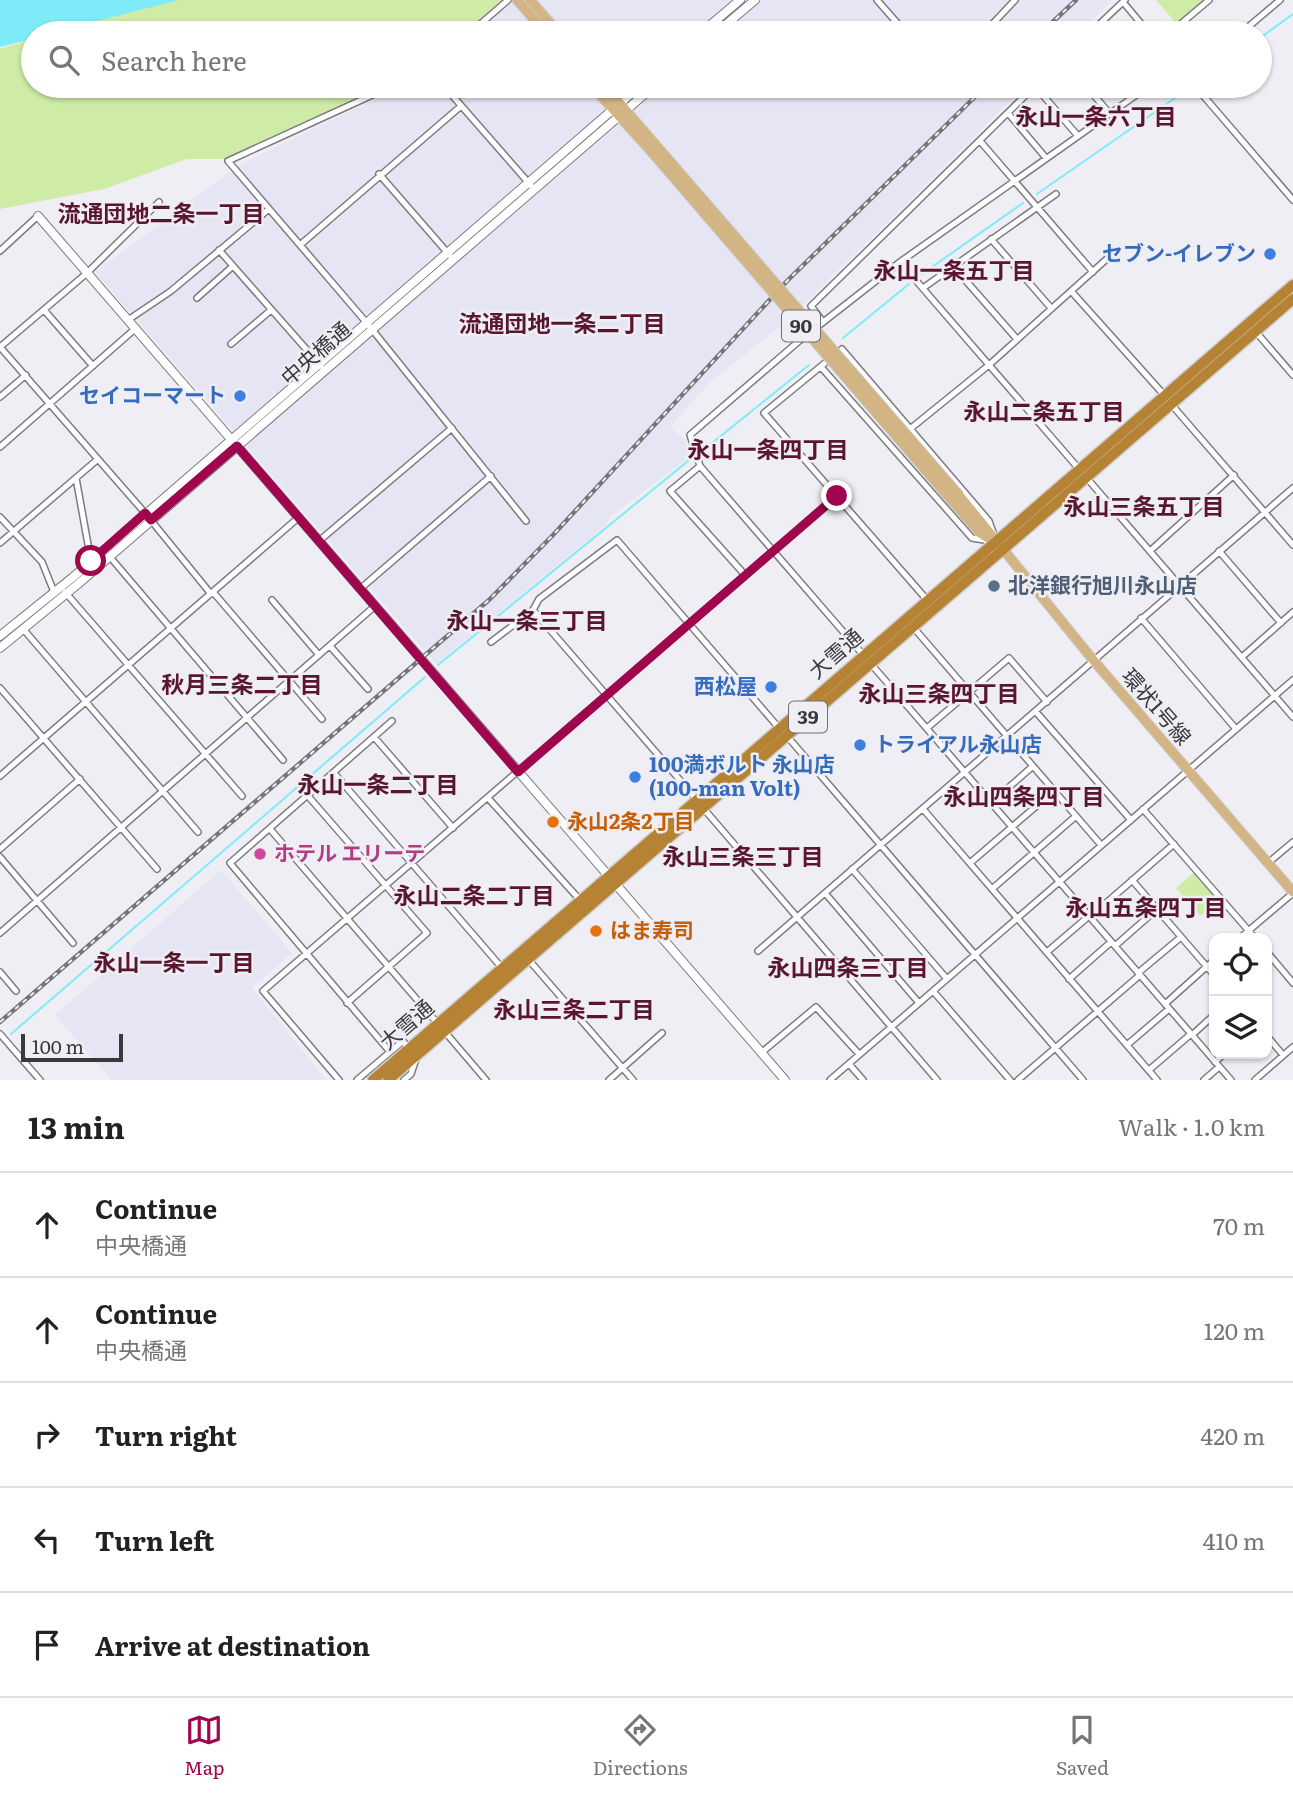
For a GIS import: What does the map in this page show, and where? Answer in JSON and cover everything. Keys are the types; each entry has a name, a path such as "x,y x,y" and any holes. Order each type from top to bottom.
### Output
{"highway":[{"name":"大雪通","path":"506,972 528,960 612,880 699,803 1252,327 1293,285"},
{"name":"大雪通","path":"1252,327 1293,299"},
{"name":"大雪通","path":"373,1080 412,1053 506,972 580,900 612,880"},
{"name":"大雪通","path":"387,1080 412,1053"}],"main road":[{"path":"515,0 535,21"},
{"path":"530,0 548,21"},
{"name":"90","path":"606,98 619,109"},
{"name":"90","path":"612,98 619,109"},
{"name":"環状1号線","path":"619,109 956,499 980,533 999,547 1094,662 1293,892"}],"street":[{"path":"486,21 515,0"},
{"path":"715,21 740,0"},
{"path":"877,0 895,21"},
{"path":"995,21 1015,0"},
{"path":"1184,21 1209,0"},
{"path":"1255,21 1280,0"},
{"path":"730,21 752,1"},
{"path":"1103,21 1124,1 1140,21"},
{"path":"366,98 228,161 369,326 526,520"},
{"path":"454,98 530,186"},
{"name":"中央橋通","path":"0,648 24,630 91,561 237,446 325,370 369,326 629,98"},
{"name":"中央橋通","path":"619,109 636,98"},
{"path":"823,322 811,306 1023,98"},
{"path":"1045,98 1078,136"},
{"path":"1096,98 1110,114"},
{"path":"1128,98 1110,114 900,262 823,322 690,436 700,466 1231,1080"},
{"path":"1205,98 1293,200"},
{"path":"300,245 379,174 461,106"},
{"path":"1008,113 1046,158"},
{"path":"980,141 1093,272"},
{"path":"379,174 450,256"},
{"path":"923,288 1056,194"},
{"path":"159,202 87,273 2,342 0,347 322,719"},
{"path":"128,320 171,290 269,209"},
{"path":"0,251 38,216 785,1080"},
{"path":"991,239 1051,309"},
{"path":"219,250 325,370"},
{"path":"910,429 989,365 1016,338 1110,257"},
{"path":"900,262 1293,717"},
{"path":"197,298 233,266"},
{"path":"953,266 1016,338"},
{"path":"1071,291 1293,545"},
{"path":"44,310 93,366"},
{"path":"231,344 271,310"},
{"name":"中央橋通","path":"0,636 110,557 148,517 231,439 318,363 369,326"},
{"path":"1252,327 1293,375"},
{"path":"0,447 136,328"},
{"path":"931,605 764,413 842,349 989,521 999,547"},
{"path":"821,367 972,538 999,547"},
{"path":"0,397 26,375"},
{"path":"319,541 452,428"},
{"path":"0,543 98,459"},
{"path":"700,466 670,491 745,575"},
{"path":"1150,551 1234,475"},
{"path":"360,589 491,476"},
{"path":"76,478 91,561"},
{"path":"758,951 1293,488"},
{"path":"339,1080 262,991 837,496"},
{"path":"0,517 42,562 60,591 242,796"},
{"path":"1,773 298,518"},
{"path":"491,642 533,610 539,599 617,540 1083,1080"},
{"path":"1219,551 1281,622"},
{"path":"110,557 283,760"},
{"path":"272,600 319,655"},
{"path":"0,933 375,606"},
{"path":"533,610 937,1080"},
{"path":"1242,657 1293,612"},
{"path":"1141,618 1236,729"},
{"path":"910,623 1101,845"},
{"path":"24,630 198,832"},
{"path":"330,646 368,689"},
{"path":"927,728 1009,658 1046,702"},
{"path":"830,1080 1293,680"},
{"path":"0,688 157,869"},
{"path":"1036,712 1131,820"},
{"path":"390,1052 230,863 392,722"},
{"path":"375,738 453,828"},
{"path":"991,803 1033,766"},
{"path":"334,773 506,972"},
{"path":"0,849 80,779"},
{"path":"970,863 1054,791"},
{"path":"308,796 427,933 346,1003"},
{"path":"488,798 580,900"},
{"path":"923,808 1157,1080"},
{"path":"1143,809 1249,931"},
{"path":"992,888 1076,816"},
{"path":"270,829 486,1080"},
{"path":"1268,863 1293,842"},
{"path":"1047,952 1174,844"},
{"path":"0,857 73,943"},
{"path":"0,870 6,864"},
{"path":"852,869 947,979"},
{"path":"1132,880 1209,969"},
{"path":"1246,933 1293,892"},
{"path":"825,893 919,1003"},
{"path":"1069,979 1157,909"},
{"path":"1018,1080 1181,937"},
{"path":"1272,958 1293,983"},
{"path":"528,960 633,1080"},
{"path":"1127,1045 1207,967"},
{"path":"0,972 16,991"},
{"path":"933,991 1010,1080"},
{"path":"761,1053 816,1007 859,1055"},
{"path":"1149,1070 1209,1019"},
{"path":"609,1080 662,1033"},
{"path":"0,1034 39,1080"},
{"path":"357,1080 403,1041 412,1053 411,1074 404,1080"},
{"path":"1272,1042 1283,1055"},
{"path":"1255,1080 1293,1047"},
{"path":"1204,1080 1220,1059"},
{"path":"849,1064 863,1080"}],"shaded area":[{"path":"514,0 1113,0 1091,21 490,21"},
{"path":"378,98 1013,98 787,321 710,382 670,427 685,440 689,457 611,516 606,525 436,664 95,272 239,165"},
{"path":"221,870 292,953 252,988 326,1080 112,1080 55,1015"}],"green space":[{"path":"171,0 501,0 477,21 94,21"},
{"path":"1156,0 1202,1 1178,21 1174,21"},
{"path":"21,43 21,98 360,98 227,159 187,159 104,189 0,209 0,49"},
{"path":"1196,871 1220,899 1200,916 1176,888"}],"water":[{"path":"0,0 179,0 97,21 21,21 21,42 0,47"}],"waterway":[{"path":"1272,29 1293,14"},
{"path":"1037,194 1175,98"},
{"path":"922,274 1023,203"},
{"path":"843,338 909,284"},
{"path":"702,451 809,365"},
{"path":"438,665 688,461"},
{"path":"11,1034 425,677"}],"railway":[{"path":"1054,21 1076,0"},
{"path":"0,1022 489,600 553,535 787,281 974,98"}],"place":[{"name":"セブン-イレブン","path":"1270,254"},
{"name":"セイコーマート","path":"240,396"},
{"name":"北洋銀行旭川永山店","path":"994,586"},
{"name":"西松屋","path":"771,687"},
{"name":"トライアル永山店","path":"860,745"},
{"name":"100満ボルト 永山店 (100-man Volt)","path":"635,777"},
{"name":"永山2条2丁目","path":"553,822"},
{"name":"ホテル エリーテ","path":"260,854"},
{"name":"はま寿司","path":"596,931"}],"district":[{"name":"永山一条六丁目","path":"1096,117"},
{"name":"流通団地二条一丁目","path":"161,214"},
{"name":"永山一条五丁目","path":"954,271"},
{"name":"流通団地一条二丁目","path":"562,324"},
{"name":"永山二条五丁目","path":"1044,412"},
{"name":"永山一条四丁目","path":"768,450"},
{"name":"永山三条五丁目","path":"1144,507"},
{"name":"永山一条三丁目","path":"527,621"},
{"name":"秋月三条二丁目","path":"242,685"},
{"name":"永山三条四丁目","path":"939,694"},
{"name":"永山一条二丁目","path":"378,785"},
{"name":"永山四条四丁目","path":"1024,797"},
{"name":"永山三条三丁目","path":"743,857"},
{"name":"永山二条二丁目","path":"474,896"},
{"name":"永山五条四丁目","path":"1146,908"},
{"name":"永山一条一丁目","path":"174,963"},
{"name":"永山四条三丁目","path":"848,968"},
{"name":"永山三条二丁目","path":"574,1010"}],"route":[{"path":"91,561 145,513 151,520 237,446 518,772 837,496"}]}
